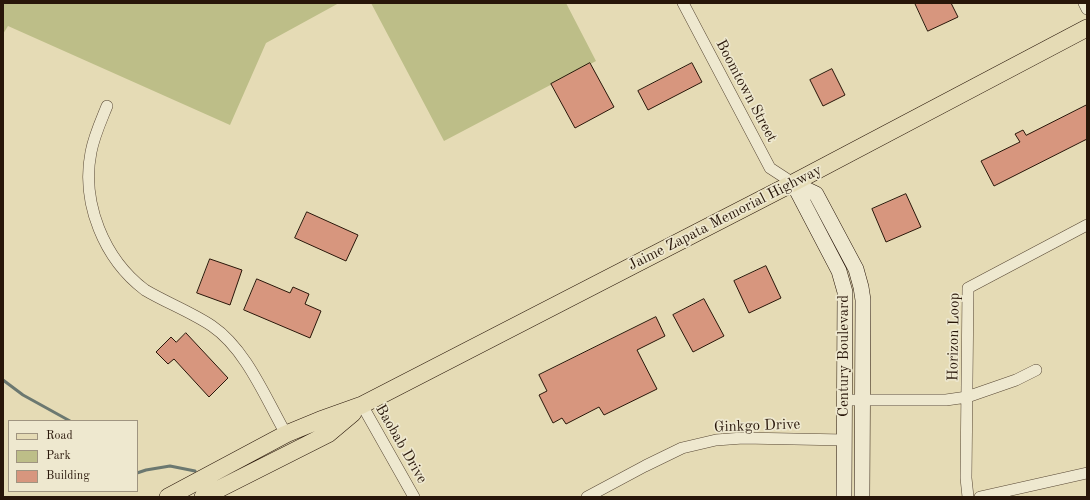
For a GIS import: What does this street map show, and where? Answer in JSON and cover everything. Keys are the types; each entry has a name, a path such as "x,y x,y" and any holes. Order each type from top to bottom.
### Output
{"main road":[{"name":"Jaime Zapata Memorial Highway","path":"168,497 286,434 362,405 793,183 1087,28"},
{"name":"Jaime Zapata Memorial Highway","path":"204,497 328,434 362,405"},
{"path":"223,487 233,476 277,451 284,441 286,434"}],"street":[{"name":"Boomtown Street","path":"684,3 770,168 793,183"},
{"path":"1084,3 1087,9"},
{"path":"107,106 91,152 89,187 95,216 112,255 135,282 145,290 212,326 226,337 239,352 248,366 286,434"},
{"name":"Century Boulevard","path":"793,183 839,272 844,286 844,497"},
{"name":"Century Boulevard","path":"793,183 816,194 856,269 861,287 863,300 862,497"},
{"name":"Horizon Loop","path":"968,497 966,478 968,288 1087,224"},
{"path":"845,400 946,400 967,397 1016,380 1036,370"},
{"name":"Baobab Drive","path":"362,405 414,497"},
{"name":"Ginkgo Drive","path":"587,497 682,448 716,440 743,438 844,440"},
{"path":"980,497 1087,473"}],"green space":[{"path":"3,3 339,3 266,43 230,125 8,26 3,34"},
{"path":"371,3 566,3 596,61 444,141"}],"building":[{"path":"915,3 951,3 958,17 928,31"},
{"path":"590,63 614,107 575,128 551,84"},
{"path":"692,63 702,82 648,110 638,91"},
{"path":"832,69 845,95 823,106 810,80"},
{"path":"1087,105 1087,139 994,186 981,161 1020,142 1015,134 1023,130 1026,135"},
{"path":"906,194 921,227 886,242 872,209"},
{"path":"307,212 358,235 346,261 295,238"},
{"path":"210,259 242,270 230,305 197,293"},
{"path":"766,266 781,298 749,313 734,281"},
{"path":"257,279 290,293 293,287 309,294 305,304 321,311 310,338 244,310"},
{"path":"704,299 724,336 693,352 673,315"},
{"path":"656,317 665,336 637,350 657,389 604,415 599,407 566,424 562,418 553,423 539,395 547,391 539,375"},
{"path":"186,333 228,378 209,397 174,359 168,364 156,352 171,337 176,342"}],"waterway":[{"path":"3,380 23,395 68,420"},
{"path":"138,473 170,466 195,471"}]}
